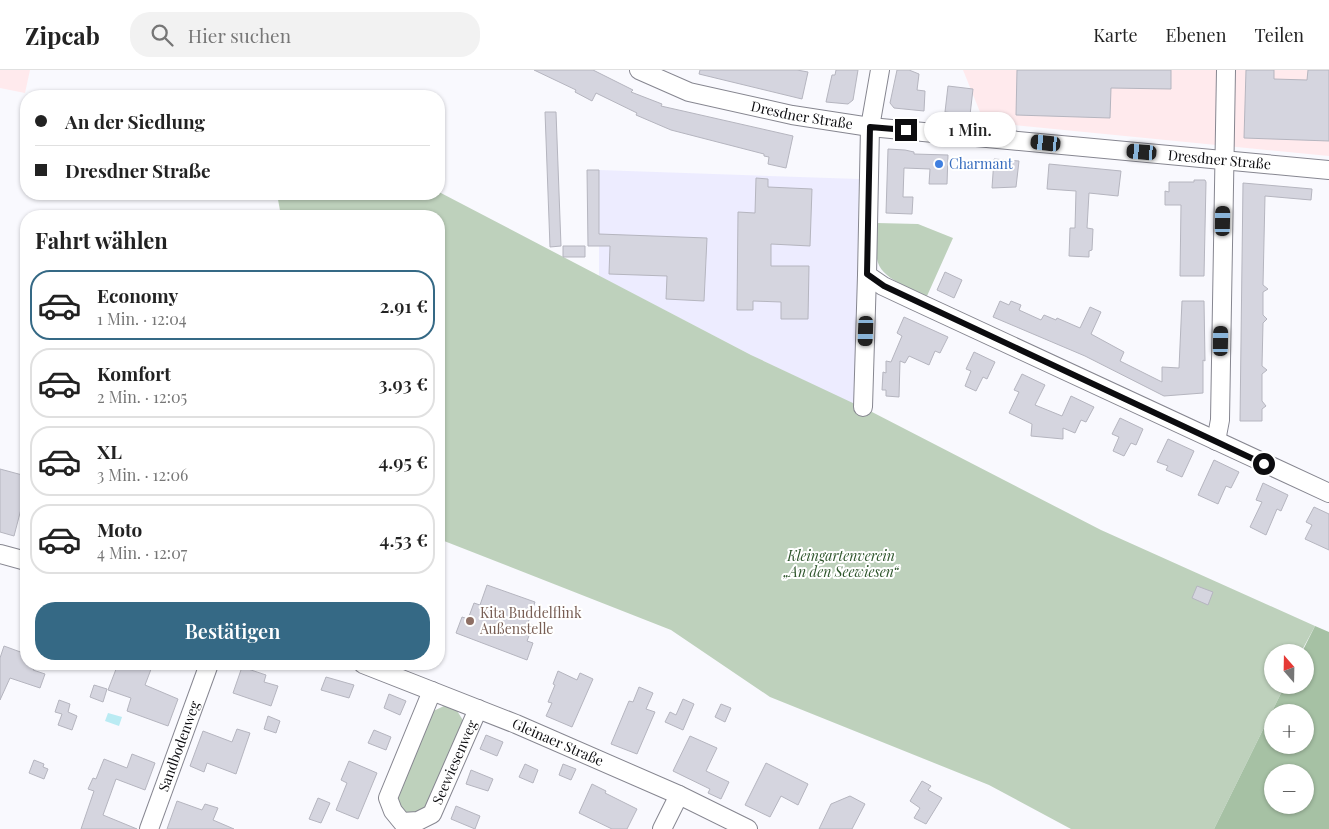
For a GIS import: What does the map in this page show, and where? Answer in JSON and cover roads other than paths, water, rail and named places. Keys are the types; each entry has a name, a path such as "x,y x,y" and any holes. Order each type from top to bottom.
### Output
{"street":[{"name":"Dresdner Straße","path":"639,70 689,92 792,115 870,127 1329,170"},
{"path":"863,407 870,127 880,70"},
{"path":"1216,442 1220,420 1226,70"},
{"path":"867,274 884,286 1329,494"},
{"path":"1,556 20,560"},
{"name":"Sandbodenweg","path":"149,829 207,670"},
{"name":"Gleinaer Straße","path":"378,670 516,724 679,795 748,829"},
{"name":"Seewiesenweg","path":"432,691 388,798 401,826 432,814 478,709"},
{"path":"662,829 679,795"}],"water":[{"path":"108,713 122,717 119,726 105,721"}],"place":[{"name":"Charmant","path":"939,164"},
{"name":"Kita Buddelflink Außenstelle","path":"470,621"}],"park label":[{"name":"Kleingartenverein „An den Seewiesen“","path":"841,564"}]}
